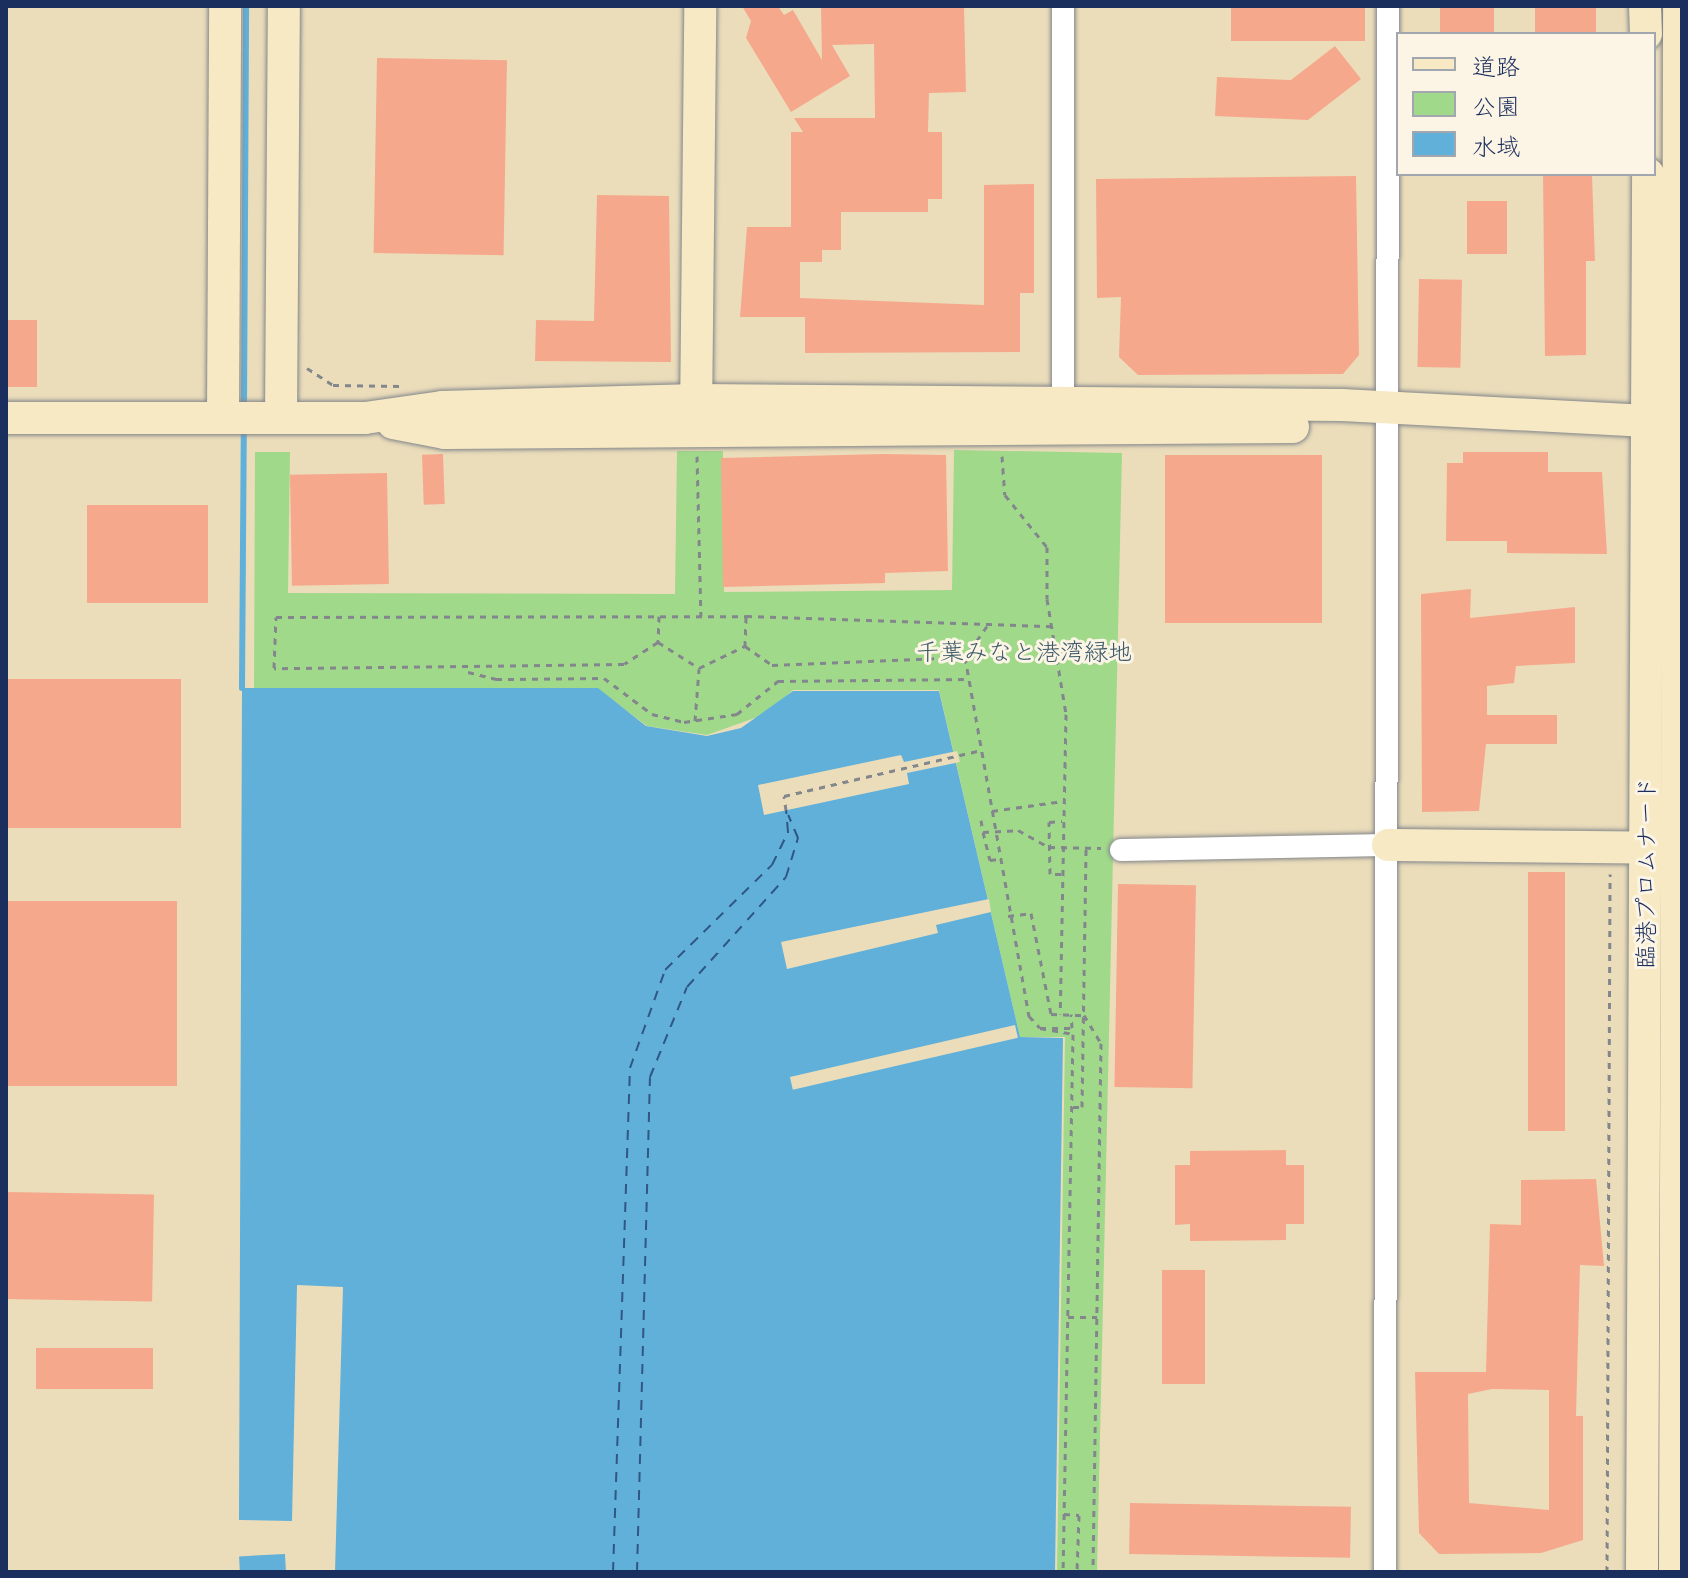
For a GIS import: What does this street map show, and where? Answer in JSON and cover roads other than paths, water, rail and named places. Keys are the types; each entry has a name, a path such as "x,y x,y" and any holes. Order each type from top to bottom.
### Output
{"street":[{"path":"225,6 248,417"},
{"path":"248,417 284,6"},
{"path":"696,424 700,6"},
{"path":"1063,6 1063,405"},
{"path":"1385,1572 1388,6"},
{"path":"1645,6 1646,32"},
{"name":"臨港プロムナード","path":"1675,1572 1681,849 1679,6"},
{"name":"臨港プロムナード","path":"1642,1572 1643,421 1648,176"},
{"path":"696,424 1063,405 1342,405 1386,412 1643,421 1679,433"},
{"path":"6,418 365,418 442,407 696,424 1342,427 1386,412"},
{"path":"1121,850 1388,845 1645,846 1681,849"}],"water":[{"path":"242,688 598,688 646,726 707,736 741,728 793,691 939,691 1020,1037 1063,1038 1055,1572 335,1572 343,1287 297,1285 292,1521 239,1520"},
{"path":"285,1554 286,1572 240,1572 239,1556"}],"waterway":[{"path":"244,410 246,6"},
{"path":"242,688 244,430"}],"park label":[{"name":"千葉みなと港湾緑地","path":"1024,651"}]}
